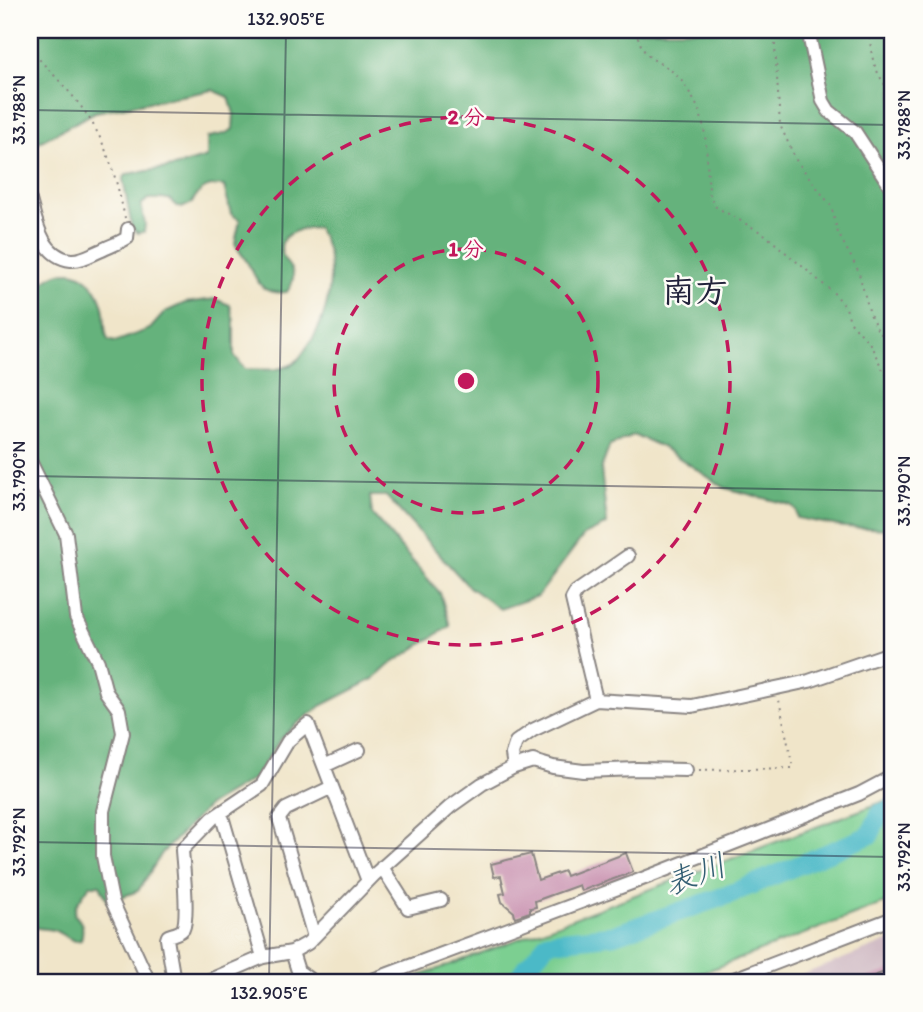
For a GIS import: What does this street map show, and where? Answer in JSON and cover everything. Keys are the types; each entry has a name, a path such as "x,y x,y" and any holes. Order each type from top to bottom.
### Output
{"street":[{"path":"808,30 823,101 829,111 855,132 893,190"},
{"path":"30,200 40,235 51,250 71,260 81,259 127,238 128,229"},
{"path":"30,461 66,534 76,617 98,662 106,692 119,710 122,720 123,733 103,811 103,856 112,901 149,982"},
{"path":"596,700 572,599 576,592 628,556"},
{"path":"514,767 512,754 516,742 533,730 596,700 692,706 777,689 839,672 893,652"},
{"path":"177,982 173,975 167,939 184,926 182,850 221,813 262,785 288,741 308,724 368,881"},
{"path":"324,766 359,750"},
{"path":"205,982 263,957 292,952 314,937 382,867 451,806 482,784 514,767 533,761 583,771 686,770"},
{"path":"367,982 859,794 893,776"},
{"path":"314,937 279,818 286,809 332,787"},
{"path":"221,813 263,957"},
{"path":"382,867 408,908 441,900"},
{"path":"726,982 893,918"},
{"path":"292,952 298,971 313,982"}],"path":[{"path":"636,30 639,42 649,58 677,76 702,118 708,185 716,207 764,234 836,295 846,308 850,321 870,344 884,372 893,381"},
{"path":"774,30 780,125 796,160 831,206 838,233 858,270 870,314 878,331 893,345"},
{"path":"870,30 871,57 876,71 893,96"},
{"path":"30,49 87,115 100,137 111,162 128,229"},
{"path":"686,770 793,768 777,689"}],"shaded area":[{"path":"893,939 893,982 784,982"}],"green space":[{"path":"30,30 893,30 891,529 844,527 797,518 796,510 791,505 725,488 664,448 633,434 610,445 601,469 607,524 584,535 538,596 500,609 469,587 386,496 370,496 372,514 440,593 450,626 388,666 374,679 321,706 294,726 279,741 255,778 208,806 162,853 138,891 108,902 100,885 90,885 76,905 74,914 82,926 81,940 74,941 54,930 30,927 30,290 38,289 56,274 71,272 83,276 99,295 104,311 106,336 108,340 115,342 150,329 165,312 185,303 215,299 230,305 234,321 234,355 245,369 269,370 287,367 295,362 315,334 326,304 330,272 324,241 317,228 303,229 290,234 282,243 283,257 293,274 287,292 271,291 261,286 235,243 240,220 231,214 224,186 205,188 192,203 182,208 169,199 148,199 141,205 144,232 138,233 132,228 123,179 127,174 174,167 207,157 207,138 233,129 234,114 229,97 213,90 95,112 30,147"},
{"path":"893,798 893,900 678,982 404,982"}],"building":[{"path":"626,853 633,872 581,891 579,885 535,901 536,907 530,908 530,912 515,917 514,912 502,902 500,894 505,893 501,876 494,877 491,864 531,854 538,880 564,871 566,876"},
{"path":"893,969 893,982 860,982 860,981"}],"waterway":[{"name":"表川","path":"514,982 548,942 613,935 730,894 870,835 880,813 893,808"}],"district":[{"name":"南方","path":"695,290"}]}
